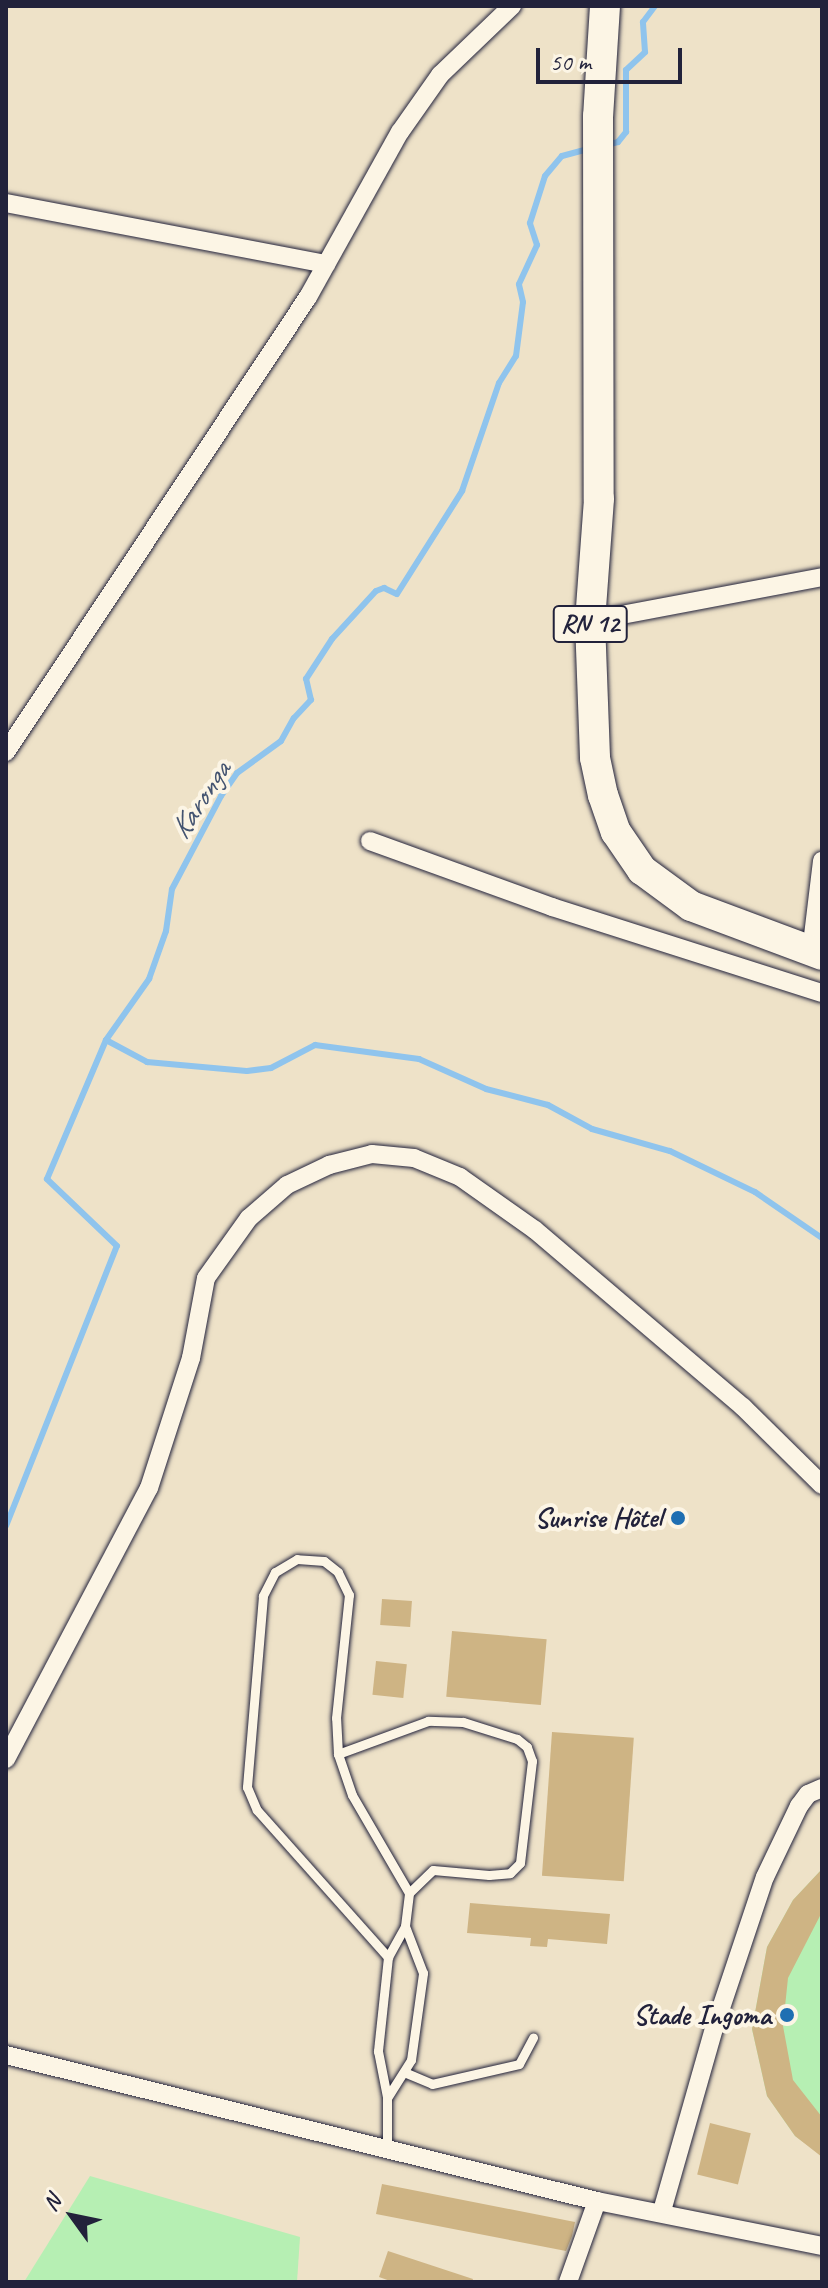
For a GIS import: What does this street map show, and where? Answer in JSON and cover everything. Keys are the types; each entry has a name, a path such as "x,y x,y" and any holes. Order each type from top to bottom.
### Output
{"main road":[{"name":"RN 12","path":"605,6 598,116 599,484 590,621 595,758 616,832 642,870 691,906 816,954"}],"street":[{"path":"6,752 326,264 416,109 440,75 512,6"},
{"path":"6,203 326,264"},
{"path":"590,621 822,577"},
{"path":"370,841 552,907 822,993"},
{"path":"816,954 822,861"},
{"path":"6,1759 149,1488 191,1358 206,1278 249,1218 287,1185 329,1165 372,1154 414,1158 460,1177 535,1230 743,1407 822,1485"},
{"path":"662,2211 761,1890 799,1806 808,1794 822,1788"},
{"path":"6,2055 597,2201 662,2211 822,2246"},
{"path":"568,2282 597,2201"}],"lane":[{"path":"387,2149 387,2098 378,2051 388,1957 405,1926 409,1893 352,1795 338,1754 336,1718 349,1595 338,1572 324,1561 297,1559 275,1572 263,1596 247,1787 257,1810 388,1957"},
{"path":"338,1754 428,1721 445,1720 506,1732 527,1747 532,1761 520,1863 510,1873 489,1875 433,1870 409,1893"},
{"path":"387,2098 404,2072 415,2045 423,1973 405,1926"},
{"path":"404,2072 432,2084 519,2064 533,2038"}],"green space":[{"name":"Stade Ingoma","path":"822,1869 822,2155 795,2136 767,2096 752,2029 767,1947 793,1900"},
{"path":"90,2176 300,2237 297,2282 24,2282"}],"building":[{"path":"382,1599 412,1601 410,1627 380,1625"},
{"path":"452,1631 547,1639 541,1705 446,1697"},
{"path":"376,1661 407,1664 403,1698 372,1695"},
{"path":"552,1732 634,1738 624,1881 542,1876"},
{"name":"Stade Ingoma","path":"822,1869 822,1912 788,1978 783,2026 793,2080 822,2117 822,2157 795,2136 767,2096 752,2029 767,1947 793,1900"},
{"path":"470,1903 610,1914 607,1944 548,1939 547,1947 530,1946 531,1938 467,1933"},
{"path":"710,2123 751,2133 738,2185 697,2174"},
{"path":"382,2184 575,2222 572,2236 566,2251 376,2214"},
{"path":"388,2251 473,2279 472,2282 393,2282 379,2277"}],"waterway":[{"name":"Karonga","path":"607,145 618,142 626,132 626,70 645,52 643,22 655,6"},
{"name":"Karonga","path":"6,1526 117,1246 47,1179 106,1040 149,979 166,931 172,889 221,796 237,773 281,741 294,718 311,700 306,679 332,639 376,591 384,588 397,594 462,491 499,383 516,356 523,302 519,284 537,245 530,223 545,176 562,156 588,149"},
{"path":"106,1040 147,1062 247,1071 271,1068 315,1045 419,1059 486,1089 548,1105 592,1129 670,1151 755,1192 822,1238"}],"place":[{"name":"Sunrise Hôtel","path":"678,1518"},
{"name":"Stade Ingoma","path":"787,2015"}]}
